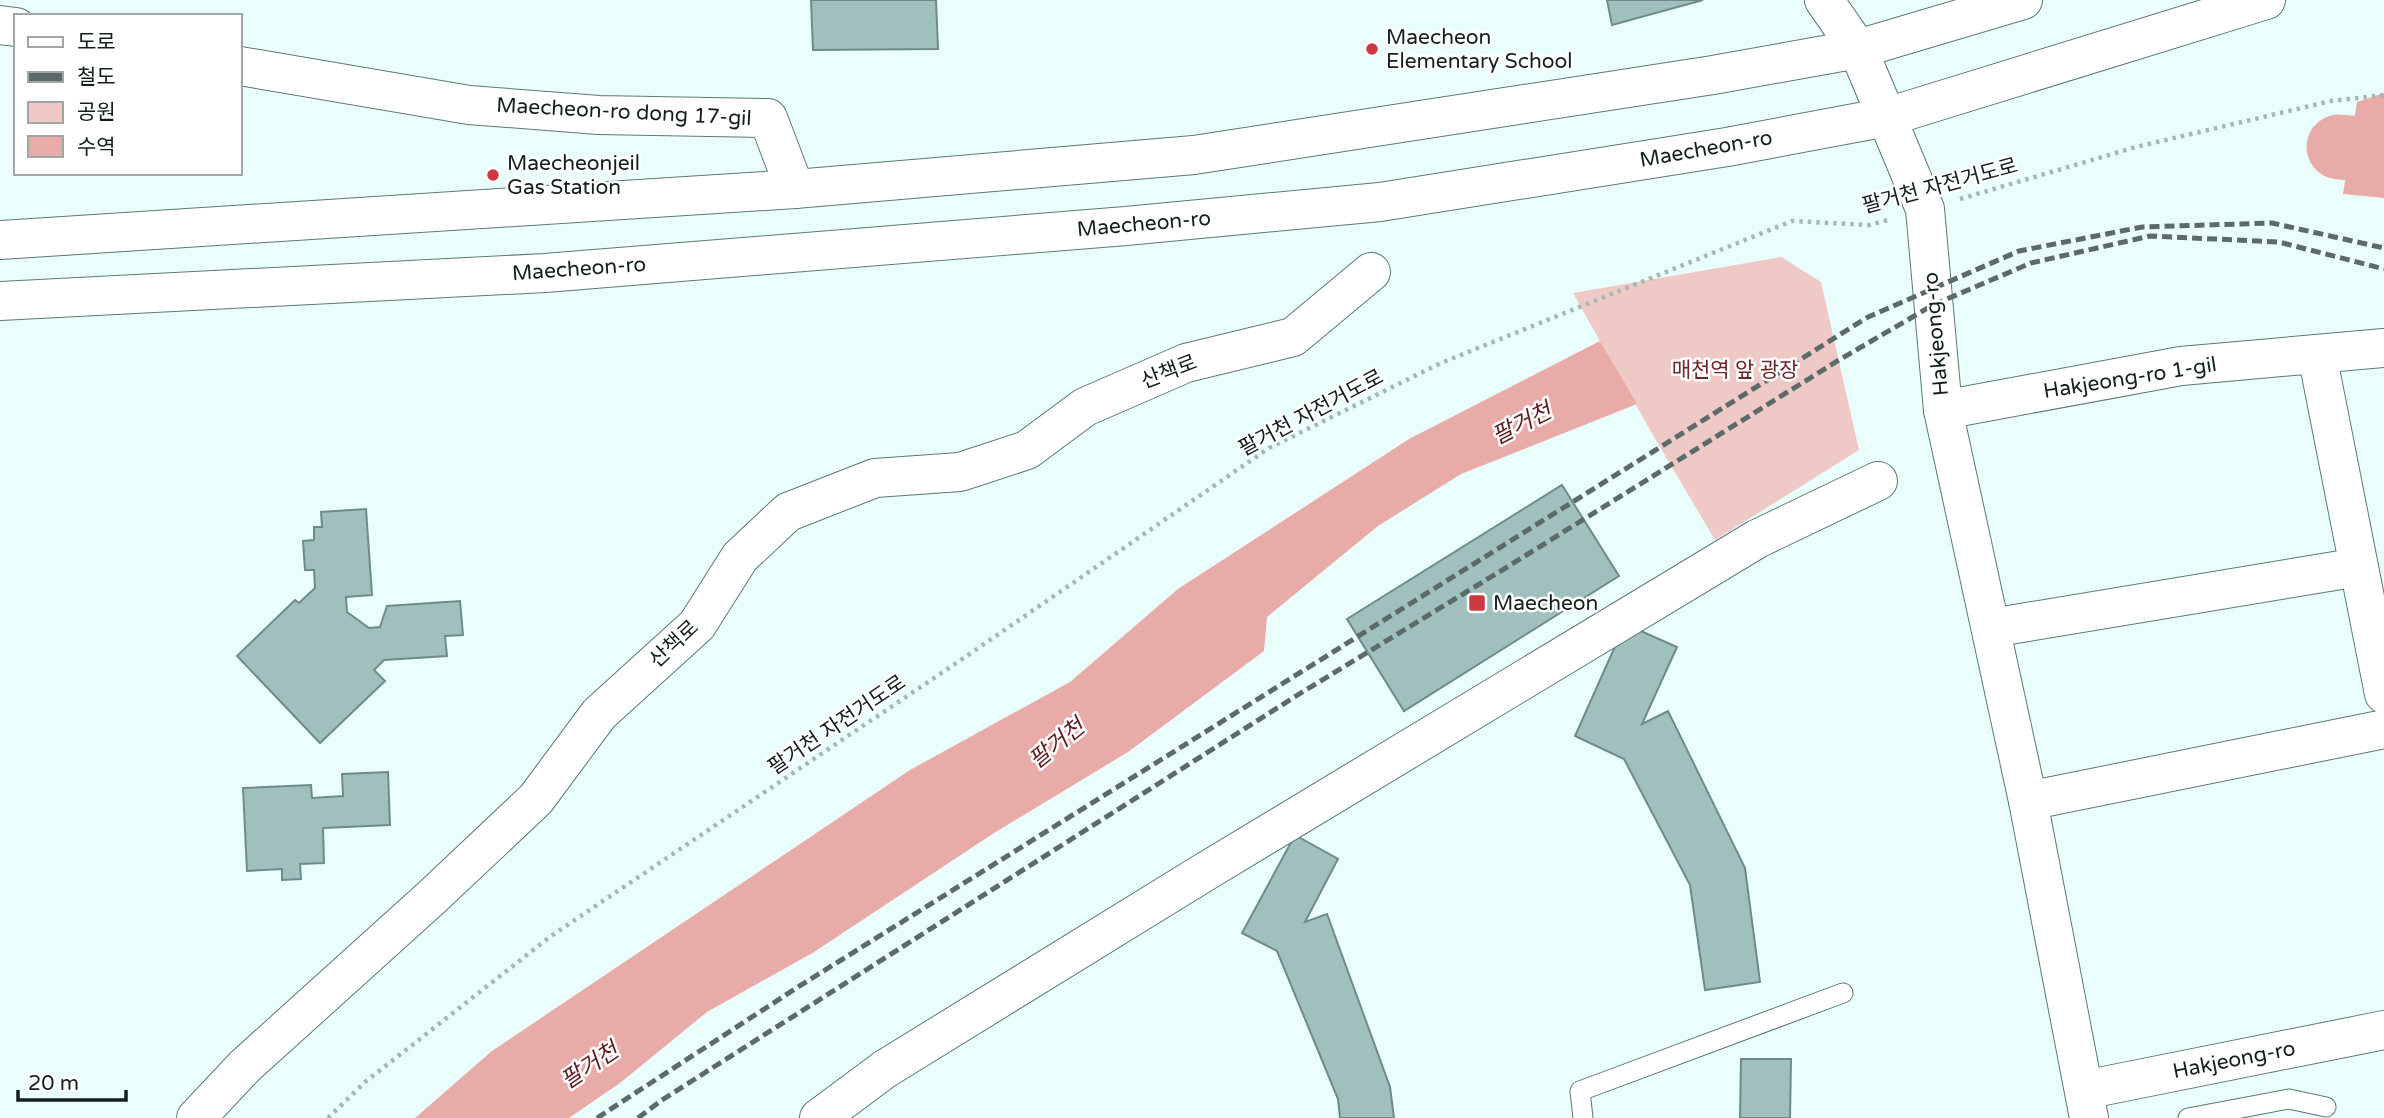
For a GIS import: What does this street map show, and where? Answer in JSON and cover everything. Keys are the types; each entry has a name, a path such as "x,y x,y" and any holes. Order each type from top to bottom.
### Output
{"main road":[{"name":"Hakjeong-ro","path":"1824,0 1858,49 1925,209 1943,410 2028,801 2086,1104 2384,1030"},
{"name":"Maecheon-ro","path":"0,301 545,272 1126,226 1353,204 1727,147 1887,117 2266,0"},
{"path":"0,240 795,189 1194,155 1713,75 1858,49 2013,2"},
{"name":"Maecheon-ro dong 17-gil","path":"242,66 469,105 599,115 768,118 795,189"},
{"name":"산책로","path":"196,1118 245,1066 537,799 599,714 697,625 740,557 788,512 876,478 960,472 1027,450 1085,407 1186,363 1293,337 1371,272"},
{"name":"Hakjeong-ro 1-gil","path":"1943,410 2181,366 2384,348"},
{"path":"2317,354 2384,694"},
{"path":"819,1118 885,1069 1203,873 1745,546 1878,481"},
{"path":"1992,628 2359,567"},
{"path":"2028,801 2384,729"}],"lane":[{"path":"1583,1118 1580,1091 1843,993"},
{"path":"2188,1118 2289,1099 2326,1107"}],"path":[{"name":"팔거천 자전거도로","path":"328,1118 365,1082 551,936 974,652 1269,448 1441,363 1791,222 1870,225 2136,147 2331,101 2384,95"}],"green space":[{"name":"매천역 앞 광장","path":"1781,257 1821,282 1859,450 1715,540 1573,293"}],"water":[{"path":"2384,93 2384,198 2343,194 2357,102"},
{"path":"1600,341 1637,404 1461,474 1378,526 1267,617 1264,651 1128,752 994,833 814,952 707,1012 620,1083 569,1118 415,1118 492,1051 910,770 1070,682 1178,589 1409,439"}],"building":[{"path":"811,0 936,0 938,49 813,50"},
{"path":"1607,0 1703,0 1612,25"},
{"path":"1562,485 1619,576 1404,711 1347,619"},
{"path":"366,509 372,595 346,597 347,612 369,628 380,627 387,606 460,601 463,635 445,636 447,656 384,660 374,670 385,681 320,743 237,656 295,600 299,603 315,588 314,570 305,570 303,541 314,540 314,527 322,527 321,512"},
{"path":"1625,624 1677,647 1642,724 1668,711 1745,868 1760,982 1705,990 1690,885 1624,759 1575,736"},
{"path":"388,772 390,825 323,828 324,863 300,864 301,879 282,880 282,869 247,871 243,788 311,785 312,798 343,796 342,774"},
{"path":"1295,835 1338,859 1305,922 1327,914 1390,1087 1394,1118 1340,1118 1338,1099 1277,951 1242,933"},
{"path":"1741,1059 1791,1059 1790,1118 1740,1118"}],"waterway":[{"name":"팔거천","path":"2339,147 2384,151"}],"railway":[{"path":"597,1118 798,987 1868,317 2019,251 2142,227 2272,223 2384,248"},
{"path":"638,1118 662,1100 1296,696 1839,360 1933,305 2031,263 2150,236 2279,242 2384,269"}],"place":[{"name":"Maecheon Elementary School","path":"1372,49"},
{"name":"Maecheonjeil Gas Station","path":"493,175"},
{"name":"Maecheon","path":"1477,603"}]}
